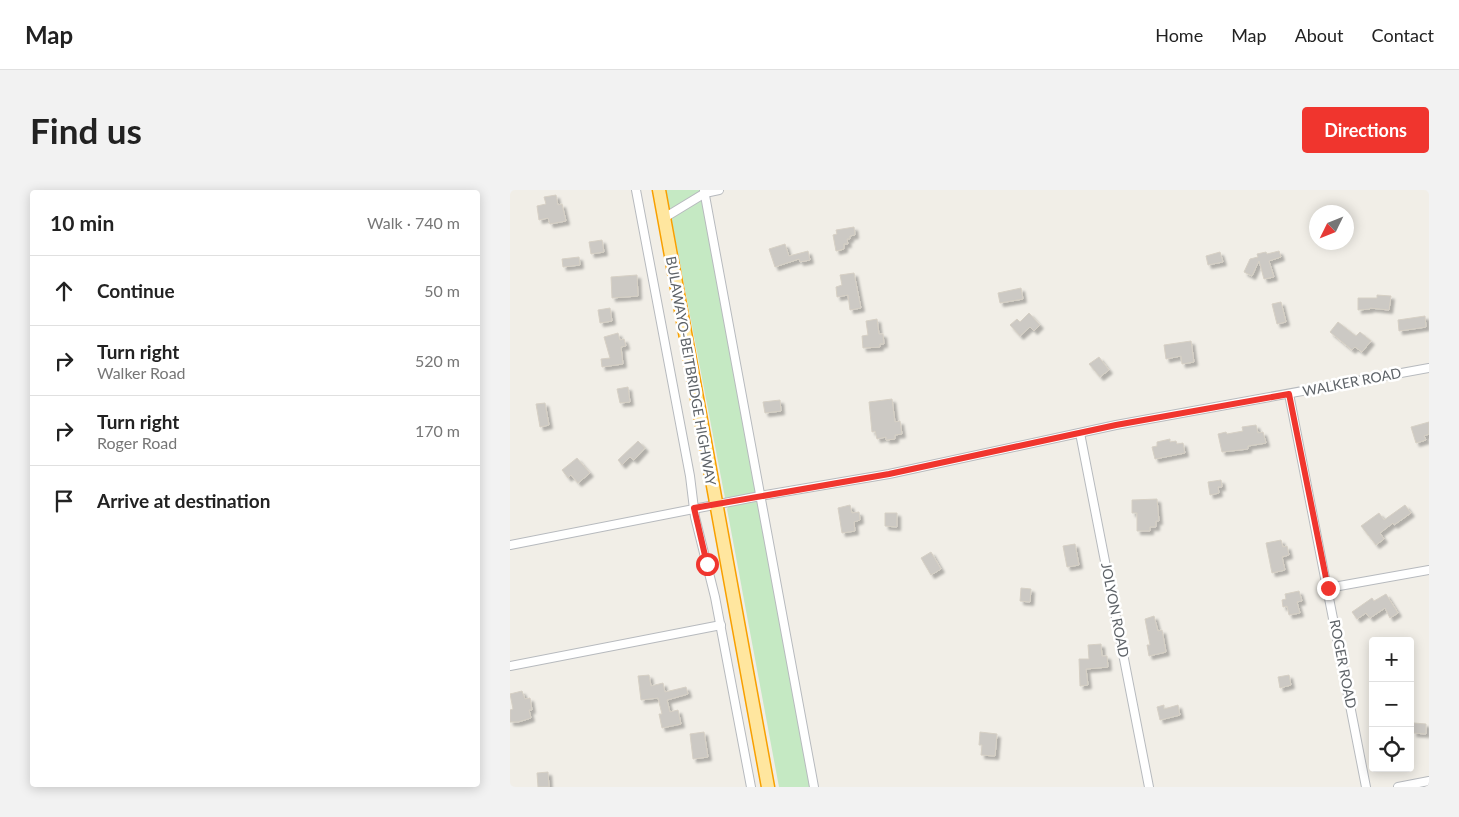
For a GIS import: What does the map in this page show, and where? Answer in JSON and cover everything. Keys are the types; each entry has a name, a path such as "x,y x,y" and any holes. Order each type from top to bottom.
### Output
{"highway":[{"name":"BULAWAYO-BEITBRIDGE HIGHWAY","path":"659,190 768,787"}],"street":[{"path":"636,190 690,476 694,508 720,625 751,787"},
{"path":"664,218 704,192 719,190"},
{"path":"704,192 814,787"},
{"name":"WALKER ROAD","path":"510,545 715,504 889,474 1190,411 1429,368"},
{"name":"ROGER ROAD","path":"1289,394 1366,787"},
{"name":"JOLYON ROAD","path":"1080,433 1149,787"},
{"path":"1328,588 1429,570"},
{"path":"510,666 720,625"},
{"path":"1398,787 1429,781"}],"green space":[{"path":"666,190 701,190 756,490 754,493 725,498"},
{"path":"759,498 812,787 779,787 727,509 730,504"}],"building":[{"path":"556,195 558,205 562,204 566,221 550,224 548,218 539,220 537,206 546,204 544,197"},
{"path":"854,227 855,235 847,239 848,244 844,244 844,249 836,251 833,235 837,234 836,230"},
{"path":"602,240 604,252 591,254 589,242"},
{"path":"785,244 789,256 808,251 810,260 800,262 799,259 775,267 769,249"},
{"path":"1279,251 1281,257 1269,261 1274,277 1264,279 1259,261 1252,276 1244,272 1250,259 1258,257 1257,254"},
{"path":"1220,252 1223,262 1208,265 1206,256"},
{"path":"579,257 580,265 563,267 562,259"},
{"path":"854,273 861,308 850,310 848,295 837,297 836,287 842,285 840,275"},
{"path":"637,275 638,296 612,298 611,277"},
{"path":"1021,288 1023,299 1000,303 998,293"},
{"path":"1377,295 1391,296 1389,310 1370,308 1358,310 1358,298 1377,298"},
{"path":"1281,302 1286,322 1277,324 1272,304"},
{"path":"610,308 612,321 600,323 598,310"},
{"path":"1029,313 1040,325 1034,331 1030,327 1020,336 1010,325 1017,319 1020,322"},
{"path":"1425,316 1426,327 1399,331 1398,320"},
{"path":"877,319 879,334 883,334 884,344 880,344 880,347 863,348 862,336 868,335 866,321"},
{"path":"1338,322 1356,336 1360,332 1371,341 1362,352 1355,347 1352,350 1330,332"},
{"path":"618,333 620,340 624,339 626,346 621,347 623,364 602,367 601,359 610,358 604,337"},
{"path":"1191,341 1194,362 1182,364 1181,356 1166,359 1164,345"},
{"path":"1099,357 1109,370 1100,377 1089,364"},
{"path":"628,387 630,402 620,403 617,389"},
{"path":"892,399 895,422 900,421 902,434 895,435 895,439 886,440 886,437 877,439 875,431 872,432 869,402"},
{"path":"780,400 781,411 765,413 763,402"},
{"path":"545,403 549,425 540,427 536,404"},
{"path":"1429,422 1429,434 1424,436 1426,440 1416,443 1411,427"},
{"path":"1256,425 1258,433 1263,432 1266,443 1248,446 1248,449 1222,452 1218,434 1243,431 1242,427"},
{"path":"1170,439 1170,442 1183,443 1185,453 1155,459 1152,447 1157,446 1157,442"},
{"path":"638,441 645,448 634,460 630,457 622,465 618,460"},
{"path":"577,458 590,473 578,483 571,475 568,478 562,470"},
{"path":"1221,480 1222,487 1218,487 1219,493 1210,495 1208,482"},
{"path":"1157,499 1159,521 1156,521 1156,527 1150,527 1150,531 1137,531 1137,513 1132,513 1132,500"},
{"path":"850,505 852,513 859,512 860,520 854,522 855,531 842,533 838,508"},
{"path":"1405,505 1411,513 1380,533 1384,539 1376,545 1361,526 1379,513 1384,520"},
{"path":"885,513 897,513 897,527 885,526"},
{"path":"1281,540 1283,547 1287,546 1289,555 1282,557 1285,570 1272,573 1266,543"},
{"path":"1075,544 1079,565 1067,567 1063,546"},
{"path":"931,552 941,569 931,575 921,558"},
{"path":"1021,588 1031,589 1030,602 1020,601"},
{"path":"1299,591 1302,601 1297,602 1300,613 1289,615 1287,606 1283,607 1282,600 1286,599 1285,594"},
{"path":"1386,594 1398,613 1390,618 1385,608 1370,618 1366,613 1357,619 1352,612 1372,598 1374,601"},
{"path":"1154,616 1158,631 1162,630 1166,652 1149,656 1147,645 1150,645 1145,619"},
{"path":"1101,644 1102,656 1107,656 1108,667 1086,669 1088,685 1080,686 1079,659 1089,659 1088,645"},
{"path":"649,675 651,686 663,683 665,692 686,687 688,694 667,700 670,712 678,710 681,724 662,728 659,714 662,714 658,698 641,700 638,676"},
{"path":"1289,675 1291,685 1280,688 1278,677"},
{"path":"522,691 525,699 530,698 532,710 529,710 531,718 510,722 510,710 513,709 510,694"},
{"path":"1164,705 1164,709 1178,705 1180,715 1160,720 1157,707"},
{"path":"1414,723 1426,724 1426,734 1414,733"},
{"path":"704,732 708,757 693,759 690,734"},
{"path":"980,732 997,734 995,756 981,755 982,745 979,745"},
{"path":"548,772 549,787 538,787 537,773"}],"route":[{"path":"707,564 694,508 889,474 1116,425 1289,394 1328,588"}]}
